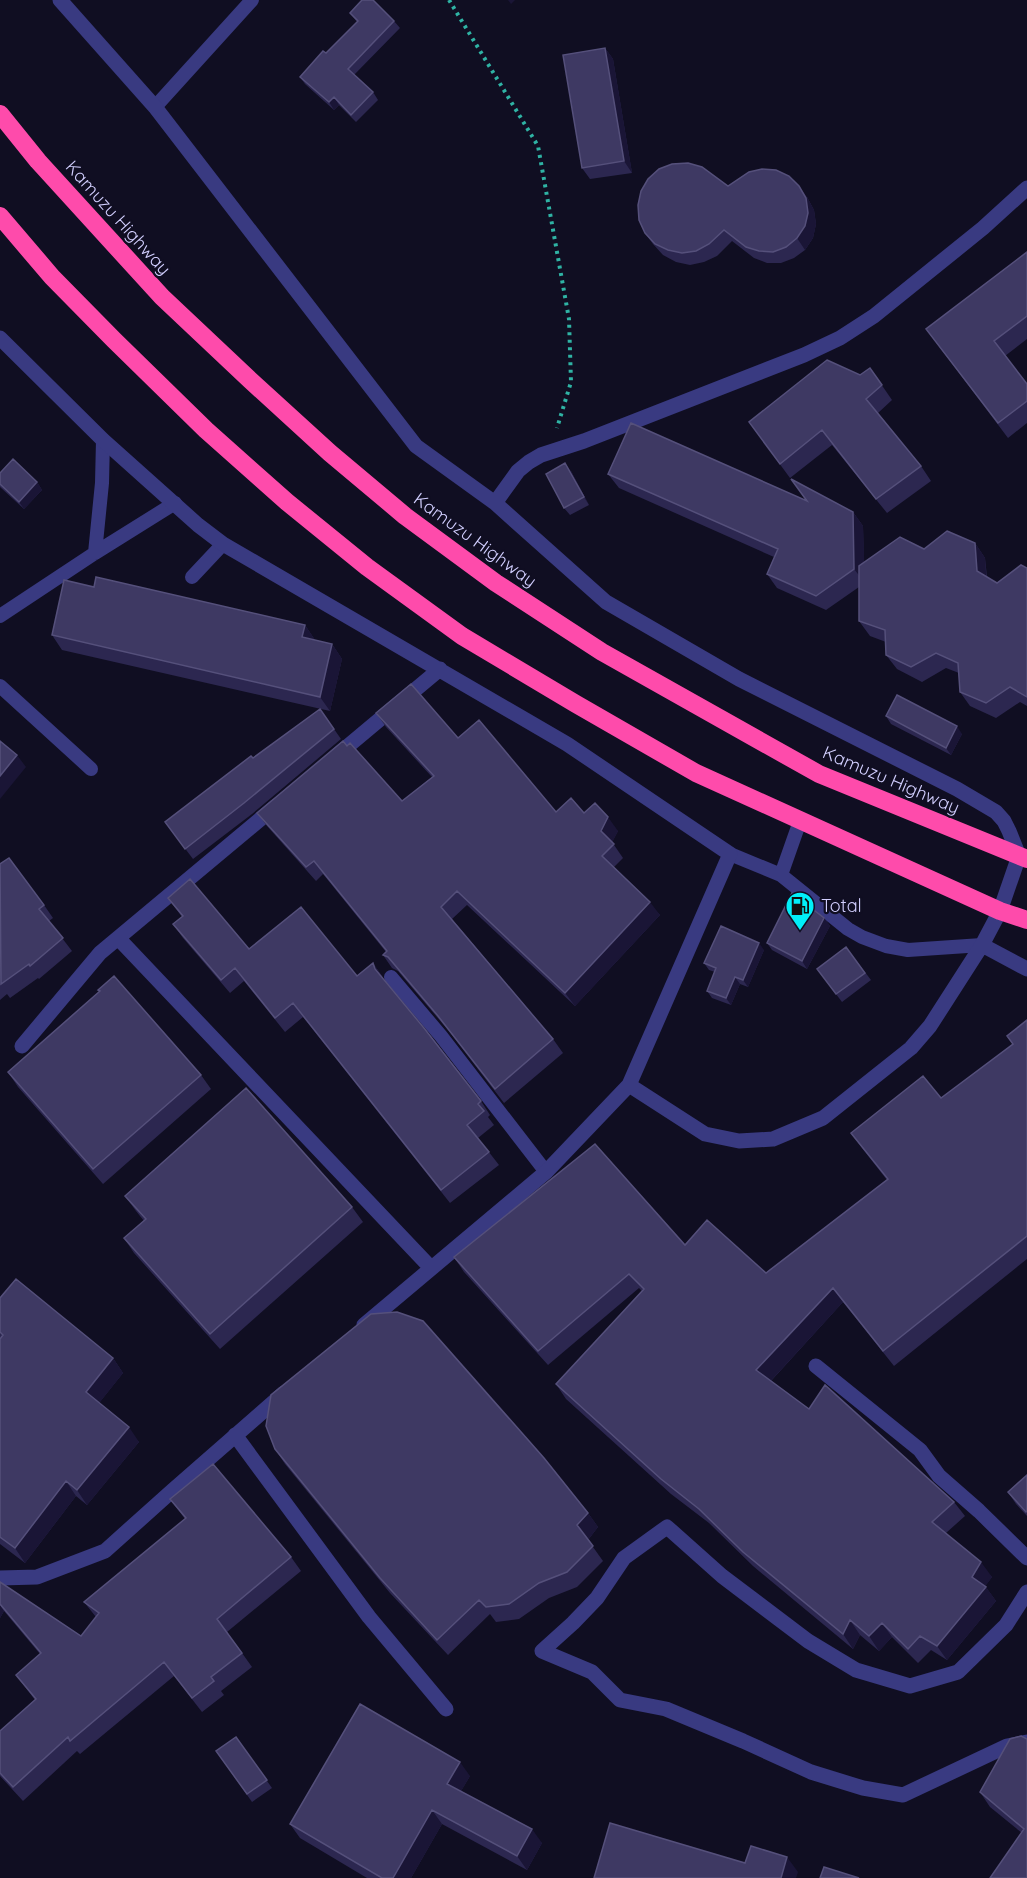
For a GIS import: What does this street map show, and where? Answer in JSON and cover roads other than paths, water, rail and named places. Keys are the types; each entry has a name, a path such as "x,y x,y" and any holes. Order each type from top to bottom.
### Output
{"highway":[{"name":"Kamuzu Highway","path":"0,114 62,188 162,297 242,373 330,453 405,516 496,583 602,652 819,774 1023,857"},
{"path":"0,216 75,301 206,430 287,502 367,567 462,636 696,772 1000,911 1027,920"}],"street":[{"path":"60,0 155,107 416,446 495,503 606,603 739,680 957,789 996,812 1004,821 1023,857 1000,911 982,945 930,1026 910,1048 823,1118 773,1139 739,1142 705,1134 628,1085"},
{"path":"495,503 518,471 529,462 840,338 874,316 983,228 1027,188"},
{"path":"0,338 104,440 198,525 223,544 567,744 730,854 628,1085 546,1172 351,1336"},
{"path":"320,769 440,669"},
{"path":"22,1046 100,953 283,800"},
{"path":"118,938 432,1268"},
{"path":"982,945 1027,969"},
{"path":"816,1366 920,1450 939,1476 1027,1558"},
{"path":"0,1578 37,1577 105,1551 234,1435 297,1382"},
{"path":"234,1435 369,1617 446,1709"},
{"path":"1027,1592 1006,1625 958,1672 910,1686 856,1670 808,1641 722,1576 668,1527 624,1558 597,1598 542,1651 592,1672 620,1700 666,1709 743,1741 811,1773 863,1788 903,1794 1007,1746 1027,1742"}],"lane":[{"path":"155,107 252,0"},
{"path":"94,553 104,440"},
{"path":"0,616 94,553 176,503"},
{"path":"192,577 223,544"},
{"path":"0,686 91,769"},
{"path":"782,875 800,820"},
{"path":"730,854 782,875 848,929 886,946 908,950 982,945"},
{"path":"391,977 441,1036 546,1172"}],"place":[{"name":"Total","path":"800,932"}]}
